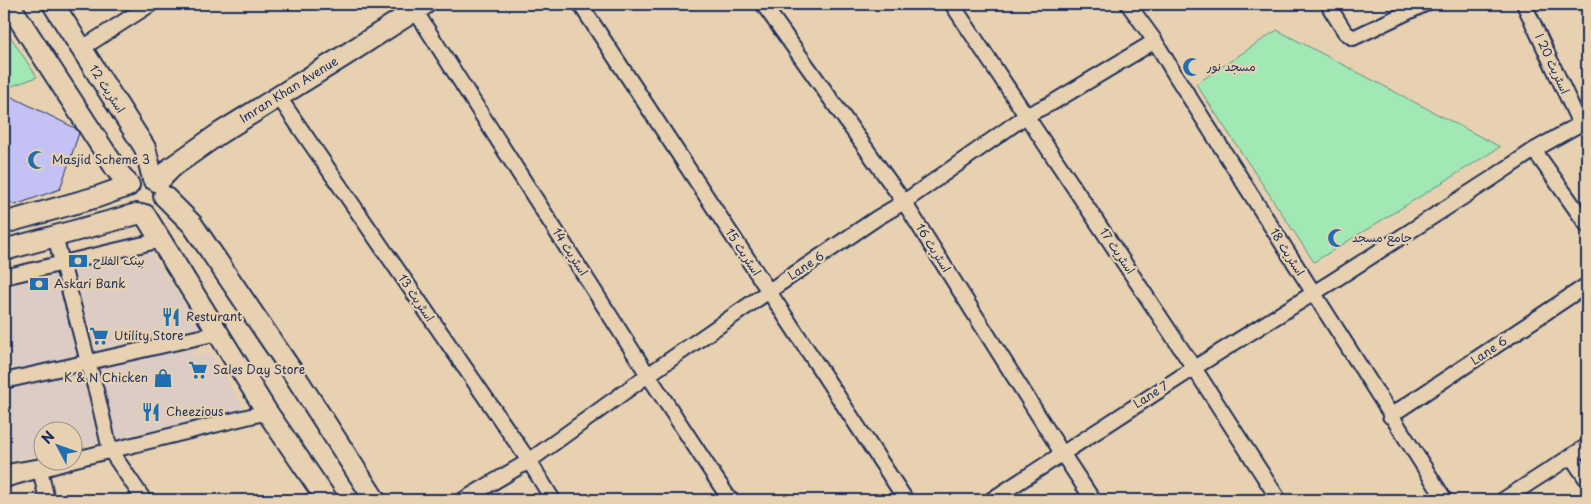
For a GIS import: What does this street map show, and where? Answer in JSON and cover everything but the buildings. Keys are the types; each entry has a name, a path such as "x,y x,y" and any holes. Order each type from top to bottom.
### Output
{"street":[{"path":"9,4 129,186"},
{"name":"اسٹریٹ 12","path":"53,4 145,148 158,186"},
{"path":"81,49 151,4"},
{"name":"اسٹریٹ 15","path":"580,4 906,500"},
{"name":"اسٹریٹ 16","path":"762,4 904,202 1092,500"},
{"name":"اسٹریٹ 17","path":"952,4 1194,368 1279,500"},
{"name":"اسٹریٹ 18","path":"1128,4 1155,42 1390,416 1445,500"},
{"path":"1329,4 1344,32 1353,38 1425,4"},
{"name":"اسٹریٹ 20 ا","path":"1524,4 1584,122"},
{"name":"Imran Khan Avenue","path":"158,186 172,167 220,133 344,56 417,6"},
{"name":"اسٹریٹ 14","path":"417,6 648,375 730,500"},
{"name":"Lane 6","path":"463,500 529,461 648,375 877,218 904,202 1027,115 1052,103 1155,42"},
{"name":"اسٹریٹ 13","path":"278,96 529,461 553,500"},
{"name":"Lane 7","path":"991,500 1534,150 1584,122"},
{"path":"1534,150 1587,225"},
{"path":"327,500 267,412 161,240 141,214 133,211 127,202 126,197 129,186 133,181 142,177 158,186 192,224 292,371 375,500"},
{"path":"4,223 129,186"},
{"path":"4,250 156,211 163,202 158,186"},
{"path":"55,236 110,450 144,500"},
{"path":"4,277 161,240"},
{"name":"Lane 6","path":"1390,416 1587,286"},
{"path":"4,381 218,332"},
{"path":"82,456 267,412"},
{"path":"1503,500 1587,446"},
{"path":"1571,456 1587,480"},
{"path":"4,480 32,469"},
{"path":"44,472 47,500"}],"lane":[{"path":"4,469 32,466"}],"shaded area":[{"path":"137,235 201,326 180,331 195,356 210,353 246,412 82,446 82,422 32,422 32,456 4,462 4,269"}],"green space":[{"path":"4,27 37,77 4,89"},
{"path":"1277,30 1500,147 1314,262 1196,84"}],"place":[{"name":"مسجد نور","path":"1192,67"},
{"name":"Masjid Scheme 3","path":"37,160"},
{"name":"جامع مسجد","path":"1337,238"},
{"name":"بینک الفلاح","path":"78,261"},
{"name":"Askari Bank","path":"39,284"},
{"name":"Resturant","path":"171,317"},
{"name":"Utility Store","path":"99,336"},
{"name":"Sales Day Store","path":"198,370"},
{"name":"K & N Chicken","path":"163,378"},
{"name":"Cheezious","path":"151,412"}]}
